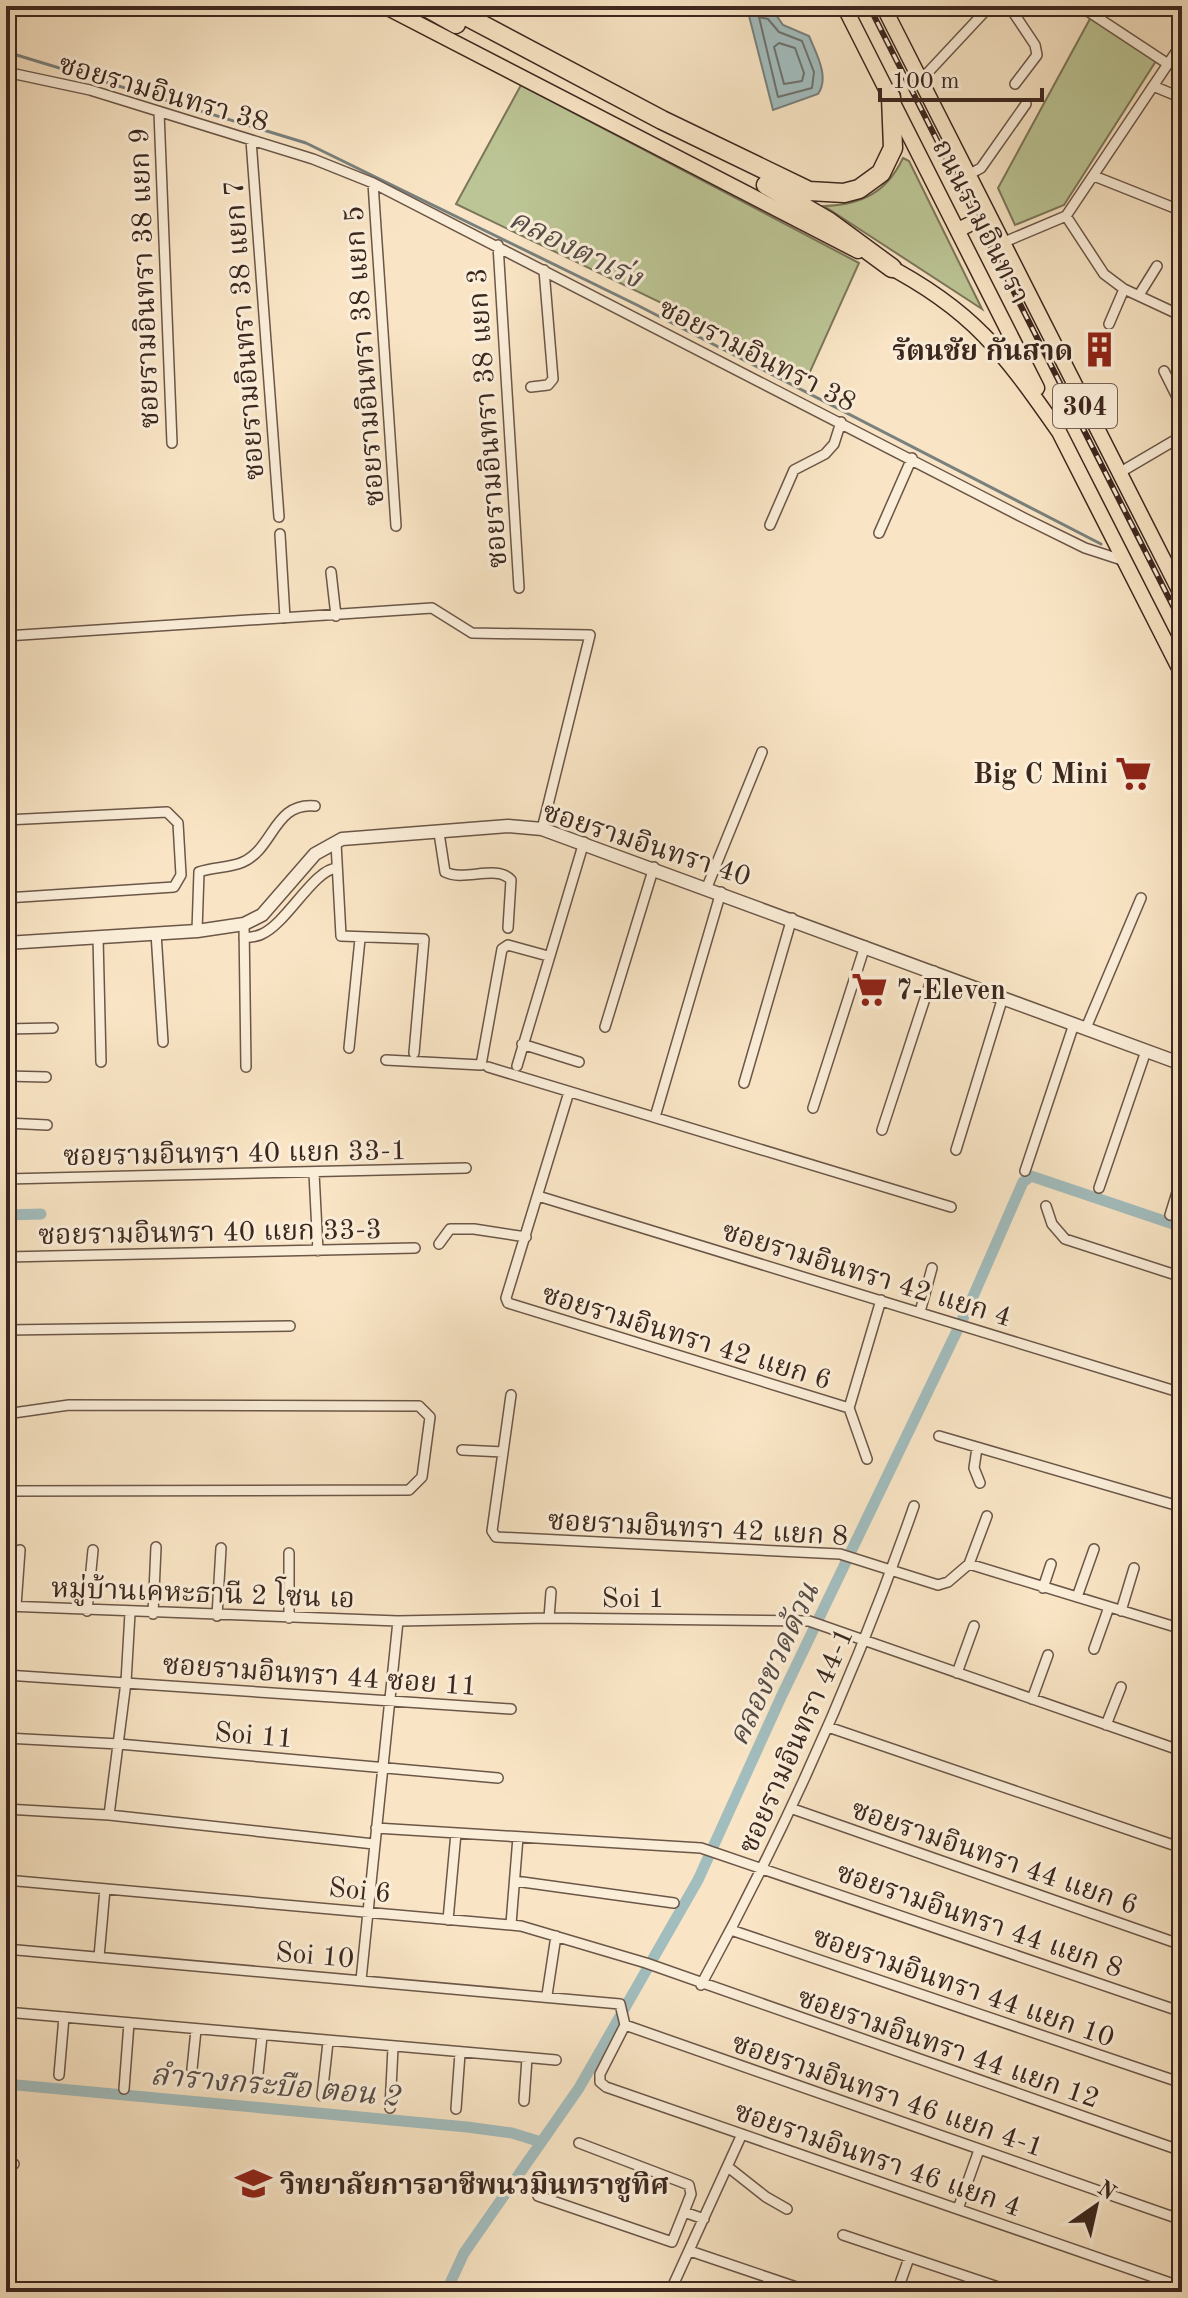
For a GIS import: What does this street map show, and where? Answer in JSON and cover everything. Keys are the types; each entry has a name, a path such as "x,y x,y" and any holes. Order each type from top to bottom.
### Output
{"highway":[{"path":"424,6 612,115 797,202 892,268"},
{"path":"447,6 791,185 818,192 844,193 871,183 889,160 894,135 891,97"}],"main road":[{"path":"384,6 612,115"},
{"name":"ถนนรามอินทรา","path":"844,6 1182,674"},
{"name":"ถนนรามอินทรา","path":"883,6 1182,596"},
{"path":"958,230 988,215"},
{"path":"892,268 970,318 1004,355 1059,432"}],"street":[{"path":"920,81 990,6"},
{"path":"1009,6 1035,45 1037,55 1015,84"},
{"path":"1080,6 1168,64"},
{"path":"1002,243 1066,216 1182,43"},
{"name":"ซอยรามอินทรา 38","path":"6,72 90,90 251,140 373,183 1085,548 1125,561"},
{"path":"1153,86 1182,98"},
{"path":"968,175 981,168 1026,104"},
{"name":"ซอยรามอินทรา 38 แยก 9","path":"159,112 172,443"},
{"name":"ซอยรามอินทรา 38 แยก 7","path":"251,140 279,517"},
{"path":"1094,176 1182,211"},
{"name":"ซอยรามอินทรา 38 แยก 5","path":"373,183 396,526"},
{"path":"1066,216 1104,274 1124,289 1182,316"},
{"name":"ซอยรามอินทรา 38 แยก 3","path":"498,245 519,588"},
{"path":"1139,295 1157,266"},
{"path":"531,387 548,385 553,379 544,270"},
{"path":"1109,324 1124,289"},
{"path":"1164,371 1182,407"},
{"path":"770,525 794,470 825,454 834,444 841,422"},
{"path":"1119,473 1182,436"},
{"path":"879,533 912,458"},
{"path":"280,534 285,618"},
{"path":"331,572 336,616"},
{"path":"6,636 432,608 472,633 590,635 542,829"},
{"path":"707,887 762,752"},
{"path":"197,931 199,872 244,862 285,814 296,807 315,806"},
{"path":"6,820 167,812 178,823 181,875 174,887 6,898"},
{"name":"ซอยรามอินทรา 40","path":"336,843 508,826 542,829 654,867 1182,1064"},
{"path":"439,833 445,872 453,876 501,873 511,880 508,928"},
{"path":"517,1066 584,842"},
{"path":"6,943 197,931 244,924 262,915 315,854 336,843 341,936 424,939 414,1053"},
{"path":"605,1027 654,867"},
{"path":"244,938 262,934 276,925 324,872 337,868"},
{"path":"655,1117 721,892"},
{"path":"1025,1171 1080,1026 1141,898"},
{"path":"744,1083 792,918"},
{"path":"244,924 246,1067"},
{"path":"156,933 163,1042"},
{"path":"98,937 101,1062"},
{"path":"349,1048 360,939"},
{"path":"386,1060 481,1065 502,949 508,945 548,956"},
{"path":"813,1108 865,946"},
{"path":"882,1130 934,971"},
{"path":"956,1150 1003,997"},
{"path":"6,1029 53,1028"},
{"path":"522,1044 579,1062"},
{"path":"1099,1188 1146,1051"},
{"path":"488,1067 951,1207"},
{"path":"6,1076 46,1077"},
{"path":"439,1244 450,1229 474,1229 526,1237 569,1092"},
{"path":"6,1123 47,1125"},
{"name":"ซอยรามอินทรา 40 แยก 33-1","path":"6,1179 466,1168"},
{"path":"314,1173 318,1251"},
{"path":"1170,1215 1182,1176"},
{"name":"ซอยรามอินทรา 42 แยก 4","path":"538,1196 1182,1393"},
{"path":"1046,1206 1052,1224 1065,1239 1182,1277"},
{"name":"ซอยรามอินทรา 42 แยก 6","path":"526,1237 506,1298 513,1306 849,1408"},
{"name":"ซอยรามอินทรา 40 แยก 33-3","path":"6,1257 415,1248"},
{"path":"920,1312 932,1268"},
{"path":"867,1459 849,1408 881,1300"},
{"path":"6,1330 290,1326"},
{"path":"462,1450 503,1452 511,1395"},
{"path":"6,1414 69,1405 404,1406 424,1408 430,1417 422,1477 409,1490 6,1491"},
{"path":"939,1436 1182,1507"},
{"path":"977,1448 974,1468 980,1483"},
{"name":"ซอยรามอินทรา 42 แยก 8","path":"503,1452 492,1531 494,1537 840,1554 943,1585 969,1564"},
{"name":"ซอยรามอินทรา 44-1","path":"701,1985 793,1809 864,1640 914,1506"},
{"path":"987,1516 969,1564 1182,1629"},
{"path":"153,1614 156,1547"},
{"path":"217,1616 221,1548"},
{"path":"1077,1597 1094,1549"},
{"path":"11,1606 20,1550"},
{"path":"87,1611 93,1550"},
{"path":"289,1553 289,1618"},
{"path":"1043,1588 1051,1564"},
{"path":"1121,1611 1134,1568"},
{"path":"549,1618 551,1592"},
{"name":"หมู่บ้านเคหะธานี 2 โซน เอ","path":"11,1606 153,1614 398,1621"},
{"path":"1094,1649 1109,1607"},
{"path":"109,1815 126,1682 130,1613"},
{"name":"Soi 1","path":"398,1621 549,1618 809,1621 1182,1751"},
{"path":"361,1980 387,1701 398,1621"},
{"path":"957,1673 974,1626"},
{"path":"1032,1699 1048,1655"},
{"name":"ซอยรามอินทรา 44 ซอย 11","path":"6,1675 511,1709"},
{"path":"1106,1725 1121,1687"},
{"path":"828,1727 1182,1848"},
{"name":"Soi 11","path":"6,1738 119,1744 498,1778"},
{"path":"6,1809 109,1815 374,1844"},
{"name":"ซอยรามอินทรา 44 แยก 6","path":"793,1809 1182,1945"},
{"name":"ซอยรามอินทรา 44 แยก 8","path":"376,1828 701,1848 729,1855 1182,2012"},
{"path":"448,1920 456,1833"},
{"path":"511,1924 518,1837"},
{"name":"Soi 6","path":"6,1880 511,1924 651,1965 701,1985"},
{"path":"515,1881 674,1903"},
{"path":"99,1957 105,1889"},
{"name":"ซอยรามอินทรา 44 แยก 10","path":"731,1930 1182,2083"},
{"path":"547,1995 556,1936"},
{"name":"Soi 10","path":"6,1949 547,1995 620,2004 625,2025"},
{"name":"ซอยรามอินทรา 44 แยก 12","path":"701,1985 1182,2151"},
{"path":"6,2012 556,2060"},
{"path":"59,2075 64,2017"},
{"path":"124,2089 129,2023"},
{"name":"ซอยรามอินทรา 46 แยก 4","path":"625,2025 600,2074 600,2082 606,2087 1182,2287"},
{"name":"ซอยรามอินทรา 46 แยก 4-1","path":"625,2025 1182,2220"},
{"path":"192,2069 196,2030"},
{"path":"258,2074 262,2036"},
{"path":"322,2096 328,2042"},
{"path":"390,2108 393,2048"},
{"path":"456,2109 460,2053"},
{"path":"524,2101 527,2058"},
{"path":"670,2292 742,2134"},
{"path":"538,2196 672,2242 691,2194 689,2185 579,2143"},
{"path":"958,2209 979,2150"},
{"path":"728,2167 766,2197 787,2209"},
{"path":"684,2212 704,2219"},
{"path":"843,2235 1013,2292"},
{"path":"690,2251 811,2292"},
{"path":"897,2292 909,2258"},
{"path":"6,2288 107,2292"}],"green space":[{"path":"1091,17 1156,61 1064,205 1015,225 998,188"},
{"path":"521,85 859,263 809,374 456,204"},
{"path":"903,158 909,161 982,309 824,206 850,203 872,194 889,180"}],"water":[{"path":"750,6 774,12 783,25 809,36 822,73 818,94 773,110 747,8"},
{"path":"6,694 14,709 10,764 6,771"}],"waterway":[{"name":"คลองตาเร่ง","path":"6,52 10,53"},
{"name":"คลองตาเร่ง","path":"10,53 306,143 637,305 1101,544"},
{"name":"คลองขวดด้วน","path":"446,2292 464,2253 579,2088 698,1880 782,1695 968,1308 1023,1182 1031,1176 1182,1227"},
{"path":"6,1215 41,1214"},
{"name":"ลำรางกระบือ ตอน 2","path":"6,2084 467,2127 512,2133 541,2142"}],"railway":[{"path":"869,6 1182,624"}],"place":[{"name":"รัตนชัย กันสาด","path":"1099,350"},
{"name":"Big C Mini","path":"1134,773"},
{"name":"7-Eleven","path":"870,989"},
{"name":"วิทยาลัยการอาชีพนวมินทราชูทิศ","path":"254,2184"}]}
